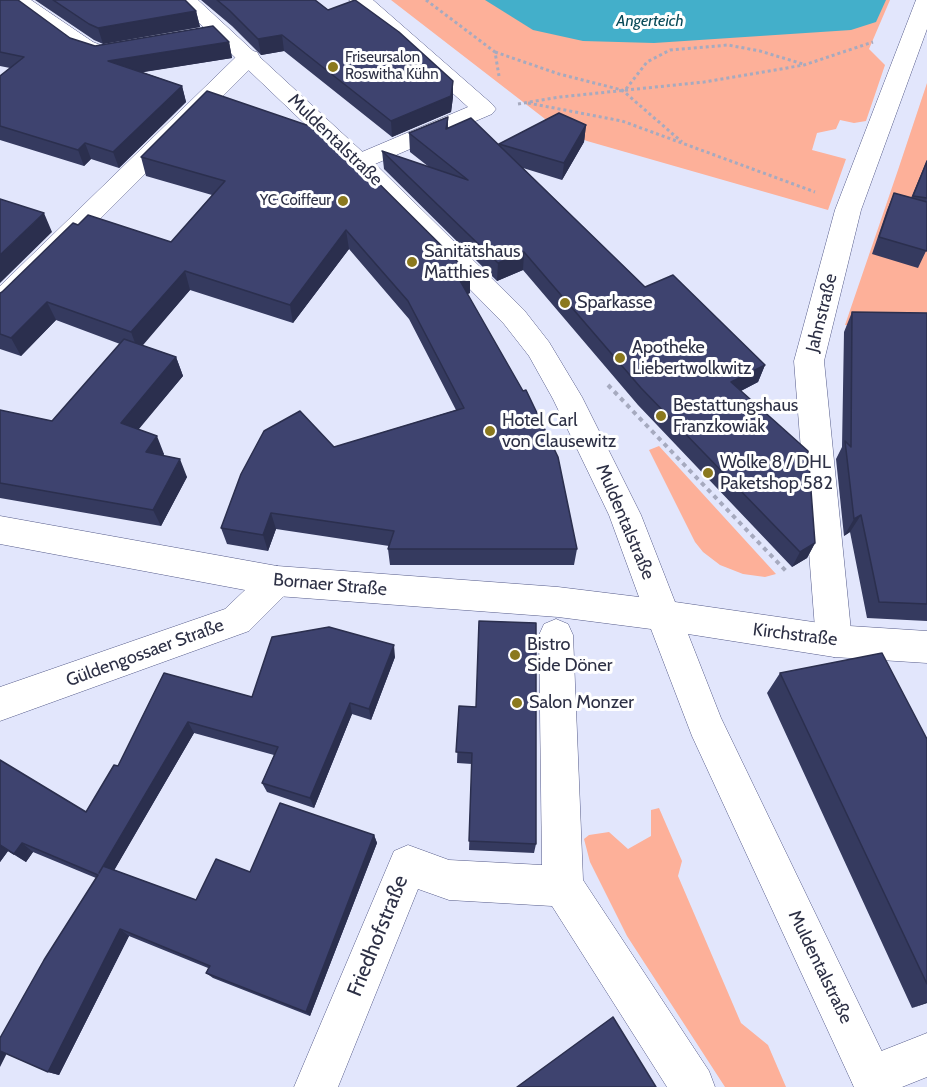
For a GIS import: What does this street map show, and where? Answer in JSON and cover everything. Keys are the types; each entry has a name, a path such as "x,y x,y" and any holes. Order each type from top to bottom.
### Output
{"street":[{"path":"0,4 5,0"},
{"path":"17,0 86,47 101,53 135,47"},
{"name":"Muldentalstraße","path":"186,0 360,162 514,317 539,349 567,397 620,504 710,734 875,1082"},
{"path":"360,0 484,109 360,162"},
{"name":"Jahnstraße","path":"834,640 809,361 851,203 927,0"},
{"path":"192,38 222,32"},
{"path":"0,302 249,57"},
{"name":"Bornaer Straße","path":"0,530 277,581 558,602 664,615"},
{"name":"Güldengossaer Straße","path":"0,704 237,620 277,581"},
{"name":"Kirchstraße","path":"664,615 834,640 927,647"},
{"path":"556,635 563,886 693,1087"},
{"name":"Friedhofstraße","path":"316,1087 408,865 449,880 563,886"},
{"path":"875,1082 927,1055"}],"path":[{"path":"426,0 495,52 559,74 624,89 685,144"},
{"path":"484,109 624,89 704,82 804,65 884,39"},
{"path":"624,89 647,62 670,50 728,45 760,51 804,65"},
{"path":"484,109 495,94 499,77 495,52"},
{"path":"524,102 622,122 851,203"},
{"path":"608,385 788,574"}],"shaded area":[{"path":"391,0 890,0 869,49 885,65 866,121 854,123 840,120 836,129 817,133 812,150 846,159 828,210 587,141 558,129"},
{"path":"927,83 927,326 845,325 898,170"},
{"path":"659,446 776,574 765,577 743,574 720,565 703,552 695,542 649,450"},
{"path":"659,808 682,861 678,876 741,1023 768,1045 786,1087 725,1087 627,936 590,862 584,839 589,835 609,832 628,849 651,836 651,810"}],"water":[{"name":"Angerteich","path":"485,0 886,0 876,22 851,30 654,43 583,41 533,30"}],"building":[{"path":"0,0 18,0 70,38 95,46 213,26 229,42 108,61 182,86 113,152 85,143 78,150 0,126 0,76 24,57 0,52"},
{"path":"53,0 185,0 196,11 98,28"},
{"path":"217,0 315,0 328,10 355,0 399,32 453,81 451,96 391,121 282,35 258,39"},
{"path":"207,91 327,132 470,274 459,279 523,391 526,390 558,457 577,549 388,549 394,531 271,513 263,535 221,528 241,474 264,431 300,411 334,447 464,408 408,301 346,230 290,305 185,271 131,332 47,302 11,338 0,334 0,293 73,223 78,225 88,215 171,242 225,181 141,157"},
{"path":"559,113 586,125 564,163 499,144"},
{"path":"448,117 446,129 471,118 645,287 673,275 765,365 731,382 808,451 815,543 800,552 641,388 524,252 498,263 382,151 468,180 409,133"},
{"path":"927,161 927,198 913,196"},
{"path":"894,193 927,202 927,251 879,237"},
{"path":"0,199 44,213 0,255"},
{"path":"852,312 927,313 927,604 879,602 861,515 854,519 845,441 851,447"},
{"path":"124,339 176,357 121,423 157,436 146,452 180,459 153,510 0,483 0,410 52,421"},
{"path":"479,621 536,623 536,844 469,841 472,753 456,752 459,706 476,707"},
{"path":"329,627 394,645 369,709 350,703 310,798 262,783 278,747 188,722 103,866 196,900 216,859 250,872 280,803 374,835 306,1012 206,973 210,966 120,929 48,1072 0,1051 0,1038 44,960 98,875 22,843 14,854 0,845 0,760 86,812 114,765 118,766 164,673 252,697 272,637"},
{"path":"882,653 927,739 927,984 780,673"},
{"path":"613,1017 656,1087 517,1087"}],"place":[{"name":"Friseursalon Roswitha Kühn","path":"333,67"},
{"name":"YC Coiffeur","path":"343,201"},
{"name":"Sanitätshaus Matthies","path":"412,262"},
{"name":"Sparkasse","path":"565,303"},
{"name":"Apotheke Liebertwolkwitz","path":"620,358"},
{"name":"Bestattungshaus Franzkowiak","path":"661,416"},
{"name":"Hotel Carl von Clausewitz","path":"490,431"},
{"name":"Wolke 8 / DHL Paketshop 582","path":"708,473"},
{"name":"Bistro Side Döner","path":"515,655"},
{"name":"Salon Monzer","path":"517,703"}]}
